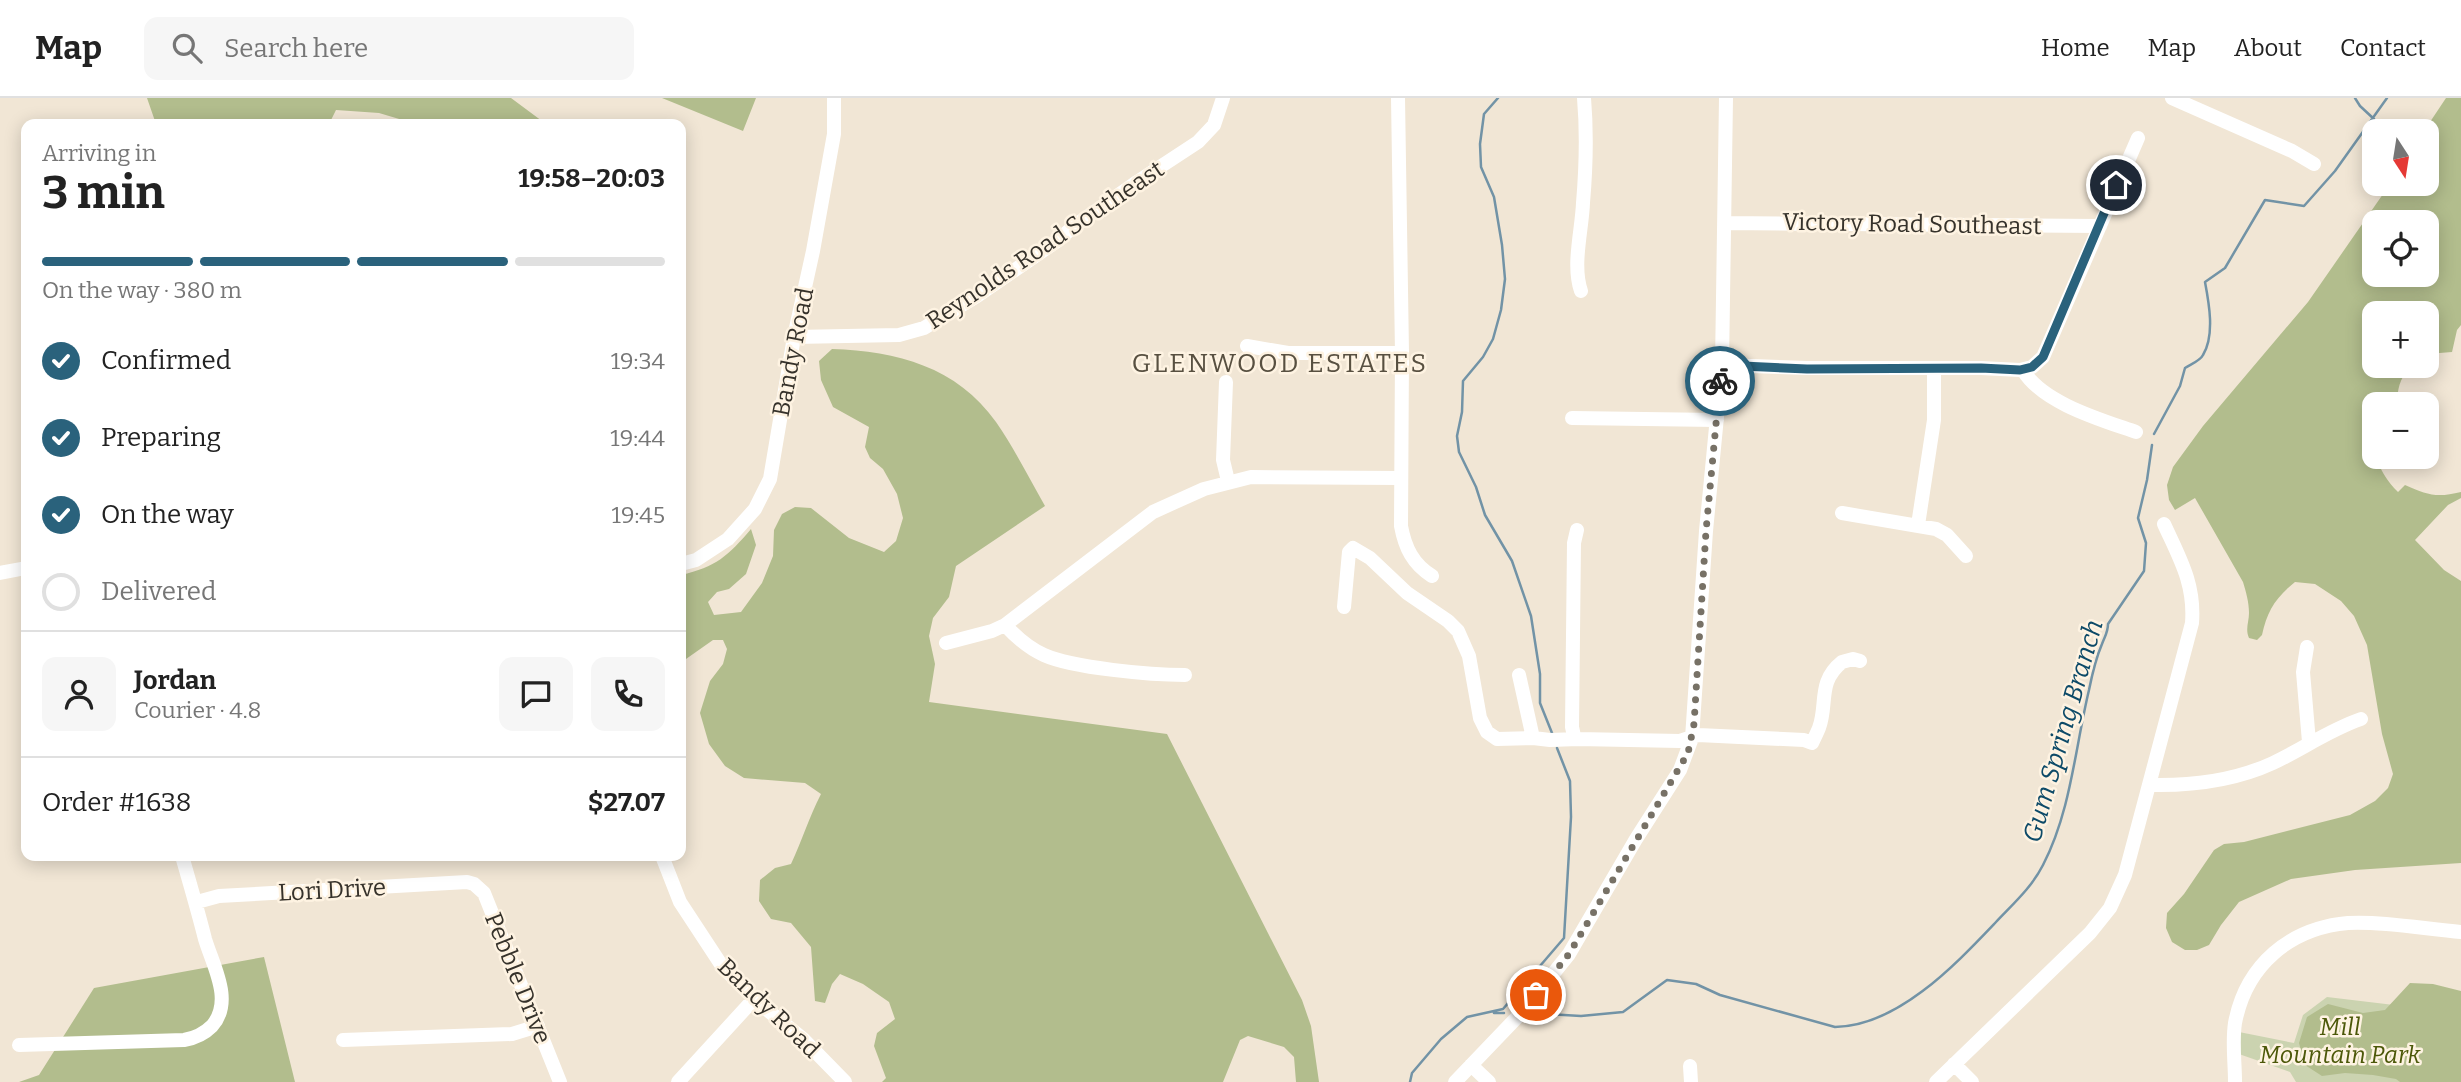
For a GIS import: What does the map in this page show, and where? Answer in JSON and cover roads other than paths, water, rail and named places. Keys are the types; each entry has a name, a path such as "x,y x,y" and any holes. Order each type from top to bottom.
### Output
{"street":[{"name":"Bandy Road","path":"686,563 696,560 728,539 755,509 766,490 834,134 834,98"},
{"name":"Reynolds Road Southeast","path":"794,337 899,335 924,328 977,296 1198,142 1214,125 1223,98"},
{"path":"1398,98 1402,353 1400,478 1403,538 1416,564 1432,576"},
{"path":"1581,291 1578,282 1578,257 1586,145 1584,98"},
{"path":"1455,1082 1536,995 1569,954 1680,770 1692,738 1721,365 1726,98"},
{"path":"2172,98 2292,151 2314,164"},
{"path":"1721,365 1807,369 2023,370 2032,367 2043,357 2138,138"},
{"name":"Victory Road Southeast","path":"1724,223 2100,226"},
{"path":"1247,346 1288,353 1402,353"},
{"path":"1918,525 1934,420 1934,369"},
{"path":"2023,370 2032,384 2071,407 2136,432"},
{"path":"1226,382 1223,460 1228,481"},
{"path":"1572,418 1717,420"},
{"path":"946,643 1005,625 1153,512 1180,498 1228,481 1251,477 1400,478"},
{"path":"1842,513 1936,529 1947,535 1966,556"},
{"path":"1936,1082 2090,933 2105,915 2125,875 2189,638 2193,608 2188,578 2164,524"},
{"path":"1577,530 1574,543 1572,727 1574,736 1578,739"},
{"path":"1344,607 1349,552 1353,548 1370,558 1407,593 1458,631 1469,656 1477,704 1487,732 1497,739 1680,741 1698,735 1804,740 1812,743 1819,729 1823,698 1830,677 1842,662 1848,659 1860,661"},
{"path":"0,573 21,569"},
{"path":"1005,625 1033,650 1057,659 1185,675"},
{"path":"2307,647 2303,672 2309,742"},
{"path":"1519,675 1534,738"},
{"path":"2150,785 2223,780 2267,766 2328,732 2361,719"},
{"path":"19,1045 184,1040 193,1039 210,1029 220,1013 222,997 184,861"},
{"name":"Bandy Road","path":"664,861 678,898 722,966 754,999 803,1039 845,1082"},
{"name":"Lori Drive","path":"197,902 219,896 467,882"},
{"name":"Pebble Drive","path":"467,882 484,893 560,1082"},
{"path":"2235,1082 2233,1041 2241,1001 2257,970 2270,955 2286,943 2316,929 2350,923 2461,932"},
{"path":"678,1082 754,999"},
{"path":"343,1040 512,1034 538,1026"},
{"path":"1954,1065 1972,1082"},
{"path":"1471,1066 1489,1082"},
{"path":"1690,1066 1691,1082"}],"waterway":[{"path":"1498,98 1484,114 1480,144 1481,167 1494,197 1505,279 1501,310 1493,339 1483,357 1463,381 1462,412 1457,436 1459,452 1476,487 1485,515 1512,561 1531,616 1540,674 1540,703 1552,733"},
{"name":"Gum Spring Branch","path":"2355,98 2374,119"},
{"name":"Gum Spring Branch","path":"2154,434 2180,386 2185,368 2200,359 2207,347 2210,319 2205,282 2225,268 2265,200 2304,206 2335,171 2387,98"},
{"name":"Gum Spring Branch","path":"1530,1013 1581,1016 1623,1012 1667,980 1696,984 1720,995 1835,1027 1858,1024 1881,1016 1903,1005 1944,974 2028,888 2039,873 2052,844 2066,801 2093,673 2108,624 2144,571 2146,543 2138,518 2152,445"},
{"path":"1410,1082 1412,1073 1441,1039 1467,1017 1503,1009 1564,938 1571,817 1570,781 1557,748"},
{"name":"Gum Spring Branch","path":"1494,1013 1504,1013"}],"district":[{"name":"GLENWOOD ESTATES","path":"1280,363"}],"park label":[{"name":"Mill Mountain Park","path":"2340,1041"}]}
